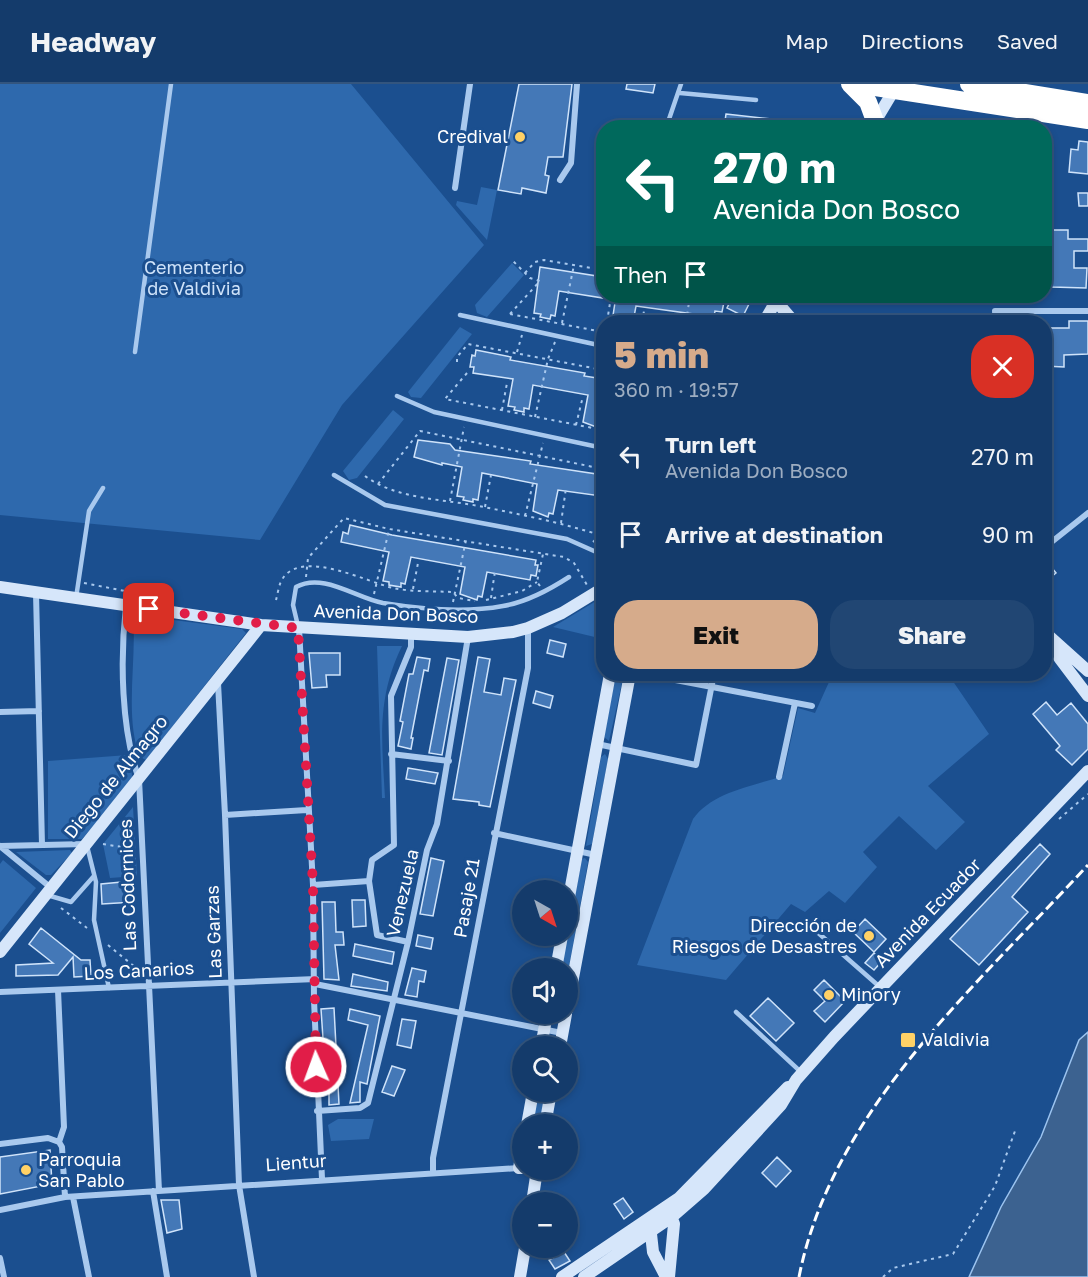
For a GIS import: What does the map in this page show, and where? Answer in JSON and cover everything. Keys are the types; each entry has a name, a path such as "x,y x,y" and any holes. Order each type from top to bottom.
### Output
{"highway":[{"path":"850,84 868,102 873,120"},
{"path":"856,84 899,87 1088,120"},
{"path":"922,84 929,84"},
{"path":"969,84 1088,103"}],"main road":[{"path":"877,120 899,87"},
{"name":"Avenida Don Bosco","path":"0,587 261,625 468,637 528,628 562,613 596,592"},
{"name":"Diego de Almagro","path":"0,952 261,625"},
{"path":"1052,638 1072,654 1088,671"},
{"path":"1052,645 1088,696"},
{"path":"572,880 609,681"},
{"path":"577,958 629,681"},
{"name":"Avenida Ecuador","path":"670,1212 774,1098 799,1077 1088,771"},
{"path":"543,1036 545,1024"},
{"path":"562,1036 565,1024"},
{"name":"Avenida Ecuador","path":"670,1212 723,1170 781,1105 799,1077"},
{"path":"562,1277 651,1218 670,1212"},
{"path":"584,1277 649,1232 670,1212"},
{"path":"667,1277 670,1212"},
{"path":"651,1218 649,1232 653,1252 667,1277"},
{"path":"626,1248 641,1246 653,1252"},
{"path":"520,1277 523,1258"},
{"path":"525,1258 528,1277"}],"street":[{"path":"455,188 470,84"},
{"path":"560,180 571,163 577,84"},
{"path":"996,311 1088,311"},
{"path":"1052,542 1088,513"},
{"path":"36,592 42,845"},
{"name":"Las Codornices","path":"126,605 124,686 130,756 139,779 156,1191 167,1277"},
{"path":"298,628 313,885 317,1111 322,1179"},
{"name":"Pasaje 21","path":"434,1173 433,1158 494,833 528,668 528,628"},
{"path":"408,942 377,935 369,881 372,860 394,845 391,696 411,647 411,634"},
{"name":"Venezuela","path":"317,1111 360,1108 368,1103 408,942 427,850 437,824 468,637"},
{"name":"Las Garzas","path":"218,679 239,1185 254,1277"},
{"path":"681,681 812,706"},
{"path":"597,744 696,765 713,681"},
{"path":"779,777 795,703"},
{"path":"0,712 39,711"},
{"path":"392,754 449,762"},
{"path":"225,815 307,810"},
{"path":"494,833 596,855"},
{"path":"0,846 86,843"},
{"path":"0,846 47,891"},
{"path":"313,885 369,881"},
{"name":"Los Canarios","path":"0,992 230,982 316,982 393,1001 563,1033"},
{"path":"58,990 64,1127 59,1142"},
{"path":"0,1144 48,1138 59,1142 62,1147 69,1197 89,1277"},
{"name":"Lientur","path":"0,1210 69,1197 512,1168"},
{"path":"0,1258 4,1277"}],"lane":[{"path":"135,352 171,84"},
{"path":"669,120 680,93 681,84"},
{"path":"680,93 756,100"},
{"path":"995,315 996,311"},
{"path":"460,315 596,345"},
{"path":"397,396 434,412 596,447"},
{"path":"334,475 385,505 567,539 596,551"},
{"path":"76,598 88,511 103,488"},
{"path":"298,628 294,618 293,601 296,587 305,582 344,587 381,602 453,608 489,608 523,601 569,577"},
{"path":"86,843 94,876 94,920 109,988"},
{"path":"47,891 71,902 94,876"},
{"path":"816,931 881,988"},
{"path":"736,1012 799,1077"}],"path":[{"path":"511,260 525,273 540,281 510,314 596,330"},
{"path":"525,273 535,262 544,260 596,269"},
{"path":"562,323 574,265"},
{"path":"608,315 610,303"},
{"path":"643,315 644,310"},
{"path":"517,352 523,329"},
{"path":"535,417 548,359 557,337"},
{"path":"457,362 457,357 468,344 596,369"},
{"path":"467,373 445,399 596,429"},
{"path":"502,410 507,383"},
{"path":"576,425 583,396"},
{"path":"450,501 466,420"},
{"path":"378,484 420,431 596,469"},
{"path":"525,516 535,466 540,458 544,436"},
{"path":"484,507 491,475"},
{"path":"365,476 378,484 406,493 561,523 596,534"},
{"path":"561,523 566,488"},
{"path":"305,582 307,566 313,552 344,518 389,529 564,557 572,562 586,581"},
{"path":"378,584 389,529"},
{"path":"453,608 453,592 465,540"},
{"path":"590,547 596,540"},
{"path":"276,600 282,579 296,568 307,566 342,571 378,584 413,590 453,592 458,598 473,600 491,598 522,591 537,582 543,554"},
{"path":"413,590 418,563"},
{"path":"489,608 495,571"},
{"path":"79,582 171,600"},
{"path":"537,582 545,591"},
{"path":"122,847 134,822"},
{"path":"103,844 122,847 137,867"},
{"path":"883,1277 893,1269 953,1254 991,1195 1015,1131"}],"green space":[{"name":"Cementerio de Valdivia","path":"0,84 351,84 484,245 342,405 260,540 0,515"},
{"path":"481,187 497,190 487,240 456,205 457,201 477,205"},
{"path":"512,263 524,275 487,317 477,313 475,305"},
{"path":"460,327 472,334 421,398 411,397 408,392"},
{"path":"393,410 404,419 357,478 349,480 343,471"},
{"path":"596,601 596,637 553,627"},
{"path":"136,615 242,629 246,633 146,760 140,757 133,724 133,617"},
{"path":"377,646 402,646 394,665 384,702 382,739 385,798 382,798"},
{"path":"615,681 622,681 609,741 604,737"},
{"path":"953,681 989,734 928,786 965,822 936,850 899,816 863,852 877,867 845,903 829,891 805,912 791,904 726,980 637,965 693,819 711,802 722,796 783,776 798,708 815,713 829,682"},
{"path":"605,754 608,759 592,844 586,846 601,757"},
{"path":"128,755 133,780 82,839 48,839 48,761"},
{"path":"133,807 137,876 110,878 103,844"},
{"path":"70,850 72,853 51,875 46,875 16,852"},
{"path":"585,858 588,862 578,917 578,880 582,859"},
{"path":"3,860 36,888 0,933 0,864"},
{"path":"565,946 573,946 571,958 563,958"},
{"path":"536,1102 544,1102 542,1114 534,1114"},
{"path":"338,1119 374,1119 369,1139 331,1141 328,1125"}],"shaded area":[{"path":"1088,1032 1088,1277 969,1277 1001,1207 1041,1137 1079,1040"}],"building":[{"path":"519,84 572,84 563,157 548,157 545,175 549,176 546,193 522,188 521,194 498,190"},
{"path":"627,84 655,84 653,93 626,89"},
{"path":"726,114 771,119 771,120 725,120"},
{"path":"1079,141 1088,142 1088,174 1069,172 1071,149 1078,150"},
{"path":"1078,193 1088,193 1088,206 1079,206"},
{"path":"1052,230 1068,230 1068,239 1088,239 1088,251 1074,251 1074,268 1087,268 1086,288 1052,287"},
{"path":"540,267 596,276 596,297 559,291 555,316 551,315 550,319 534,313"},
{"path":"615,303 724,303 722,312 715,311 714,315 693,315 636,306 634,315 613,315"},
{"path":"730,303 750,303 744,315 727,308"},
{"path":"1069,321 1088,321 1088,354 1064,355 1064,367 1052,366 1052,328 1069,328"},
{"path":"476,350 511,357 510,360 585,373 584,376 596,378 596,427 583,422 588,395 533,385 529,409 524,408 524,412 514,410 515,407 508,406 513,379 473,373 474,367 470,367 472,355 475,356"},
{"path":"418,440 450,444 455,450 531,461 530,464 596,474 596,495 558,490 553,514 549,513 548,517 533,511 537,484 482,473 478,500 473,499 473,502 463,500 464,497 457,496 462,467 442,463 442,465 414,457"},
{"path":"350,525 392,535 536,560 535,565 538,565 536,576 531,575 530,580 487,572 482,597 478,596 477,600 460,594 465,567 411,557 405,584 401,583 401,587 389,585 389,582 383,581 389,552 341,542 343,532 348,534"},
{"path":"550,640 566,644 563,657 547,653"},
{"path":"309,653 340,653 340,675 326,675 327,687 312,688"},
{"path":"417,657 430,659 428,671 424,670 411,749 398,746 409,674 413,674"},
{"path":"478,657 490,659 484,692 501,695 504,678 516,680 490,807 479,805 479,802 453,799"},
{"path":"447,658 459,660 442,755 429,753"},
{"path":"536,691 553,696 550,708 533,703"},
{"path":"1046,702 1057,715 1071,703 1088,724 1088,749 1072,765 1056,750 1060,746 1033,714"},
{"path":"408,768 438,773 435,784 406,779"},
{"path":"1040,844 1050,854 1012,897 1028,912 979,965 950,939"},
{"path":"431,858 444,861 433,916 420,914"},
{"path":"132,881 134,902 102,904 101,884"},
{"path":"352,900 365,900 366,926 353,927"},
{"path":"322,902 335,902 336,932 343,932 344,945 335,945 339,980 324,979"},
{"name":"Dirección de Riesgos de Desastres","path":"865,919 886,939 874,952 853,932"},
{"path":"41,928 81,960 90,960 91,976 74,977 73,957 58,975 16,976 16,965 53,963 29,944"},
{"path":"418,935 433,938 431,949 416,946"},
{"path":"355,944 394,952 392,964 353,956"},
{"path":"874,953 883,960 874,970 865,963"},
{"path":"412,968 426,971 424,982 419,981 417,997 405,995"},
{"path":"353,974 388,982 387,991 351,986"},
{"name":"Minory","path":"824,980 845,1001 825,1022 814,1011 825,1001 814,990"},
{"path":"768,998 794,1023 776,1041 750,1016"},
{"path":"334,1008 339,1104 329,1105 329,1083 326,1083 321,1009"},
{"path":"350,1009 380,1016 367,1084 360,1082 360,1102 350,1103 368,1025 348,1020"},
{"path":"402,1019 416,1021 411,1048 397,1045"},
{"path":"392,1066 405,1070 394,1096 382,1092"},
{"name":"Parroquia San Pablo","path":"50,1150 52,1184 0,1194 0,1157"},
{"path":"777,1157 791,1171 776,1187 762,1173"},
{"path":"623,1198 633,1212 624,1219 614,1204"},
{"path":"161,1200 179,1200 182,1229 167,1233"},
{"path":"568,1258 570,1261 555,1269 549,1260"}],"railway":[{"path":"799,1277 816,1216 842,1159 876,1105 914,1053 956,1004 1088,865"}],"place":[{"name":"Credival","path":"520,137"},
{"name":"Dirección de Riesgos de Desastres","path":"869,936"},
{"name":"Minory","path":"829,995"},
{"name":"Valdivia","path":"908,1040"},
{"name":"Parroquia San Pablo","path":"26,1170"}],"route":[{"path":"149,609 298,628 313,885 316,1067"}]}
